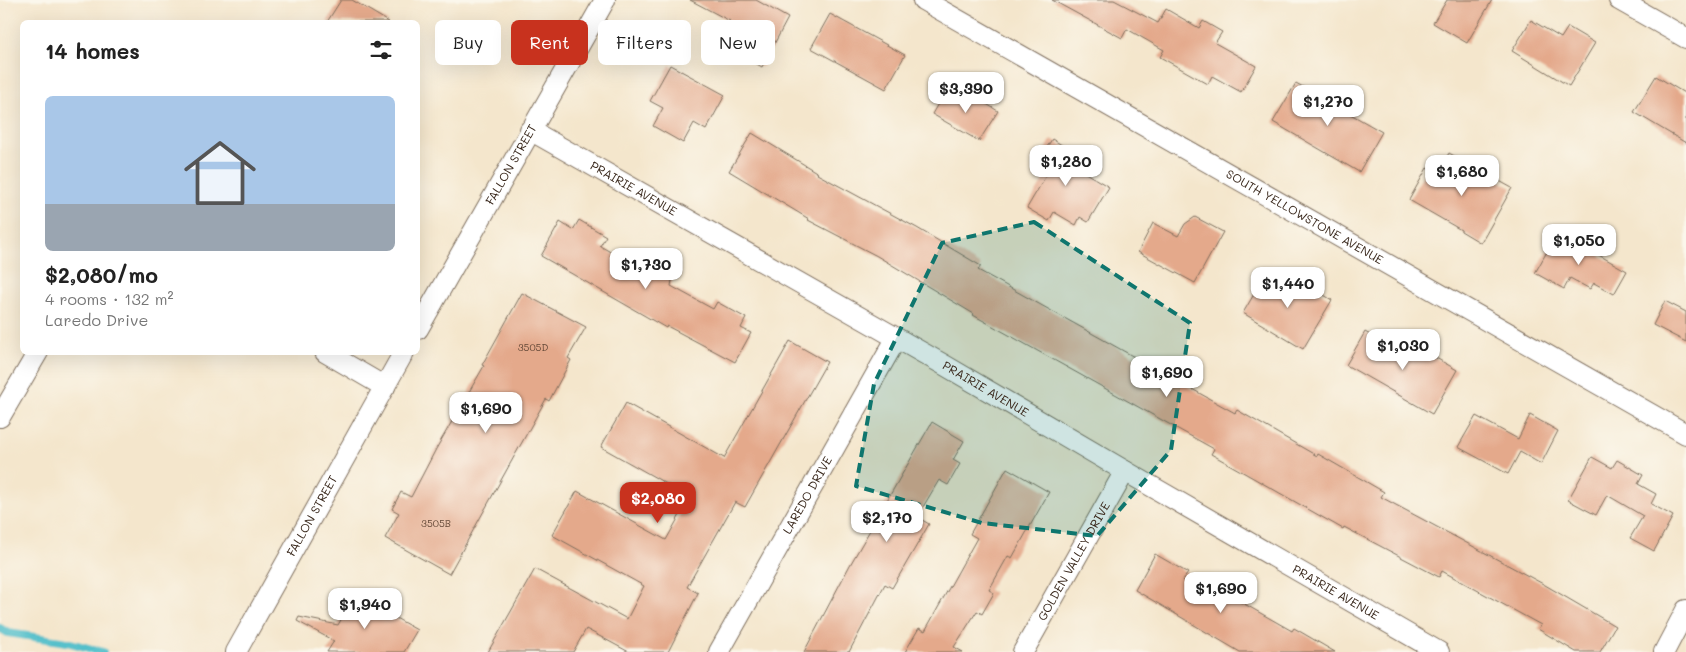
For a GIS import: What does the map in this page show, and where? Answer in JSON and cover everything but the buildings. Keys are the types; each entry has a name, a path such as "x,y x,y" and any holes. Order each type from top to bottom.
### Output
{"street":[{"name":"FALLON STREET","path":"420,325 605,0"},
{"name":"SOUTH YELLOWSTONE AVENUE","path":"923,0 1686,434"},
{"path":"1618,0 1686,38"},
{"name":"PRAIRIE AVENUE","path":"530,130 946,366 1439,652"},
{"name":"LAREDO DRIVE","path":"719,652 896,339"},
{"path":"0,417 36,355"},
{"path":"330,355 385,387"},
{"name":"FALLON STREET","path":"236,652 402,355"},
{"name":"GOLDEN VALLEY DRIVE","path":"1023,652 1125,471"},
{"path":"1664,652 1686,610"}],"highlighted area":[{"path":"1034,222 1190,323 1171,450 1097,536 982,523 856,486 874,384 942,243"}],"waterway":[{"path":"0,628 8,633 67,642 103,652"}]}
